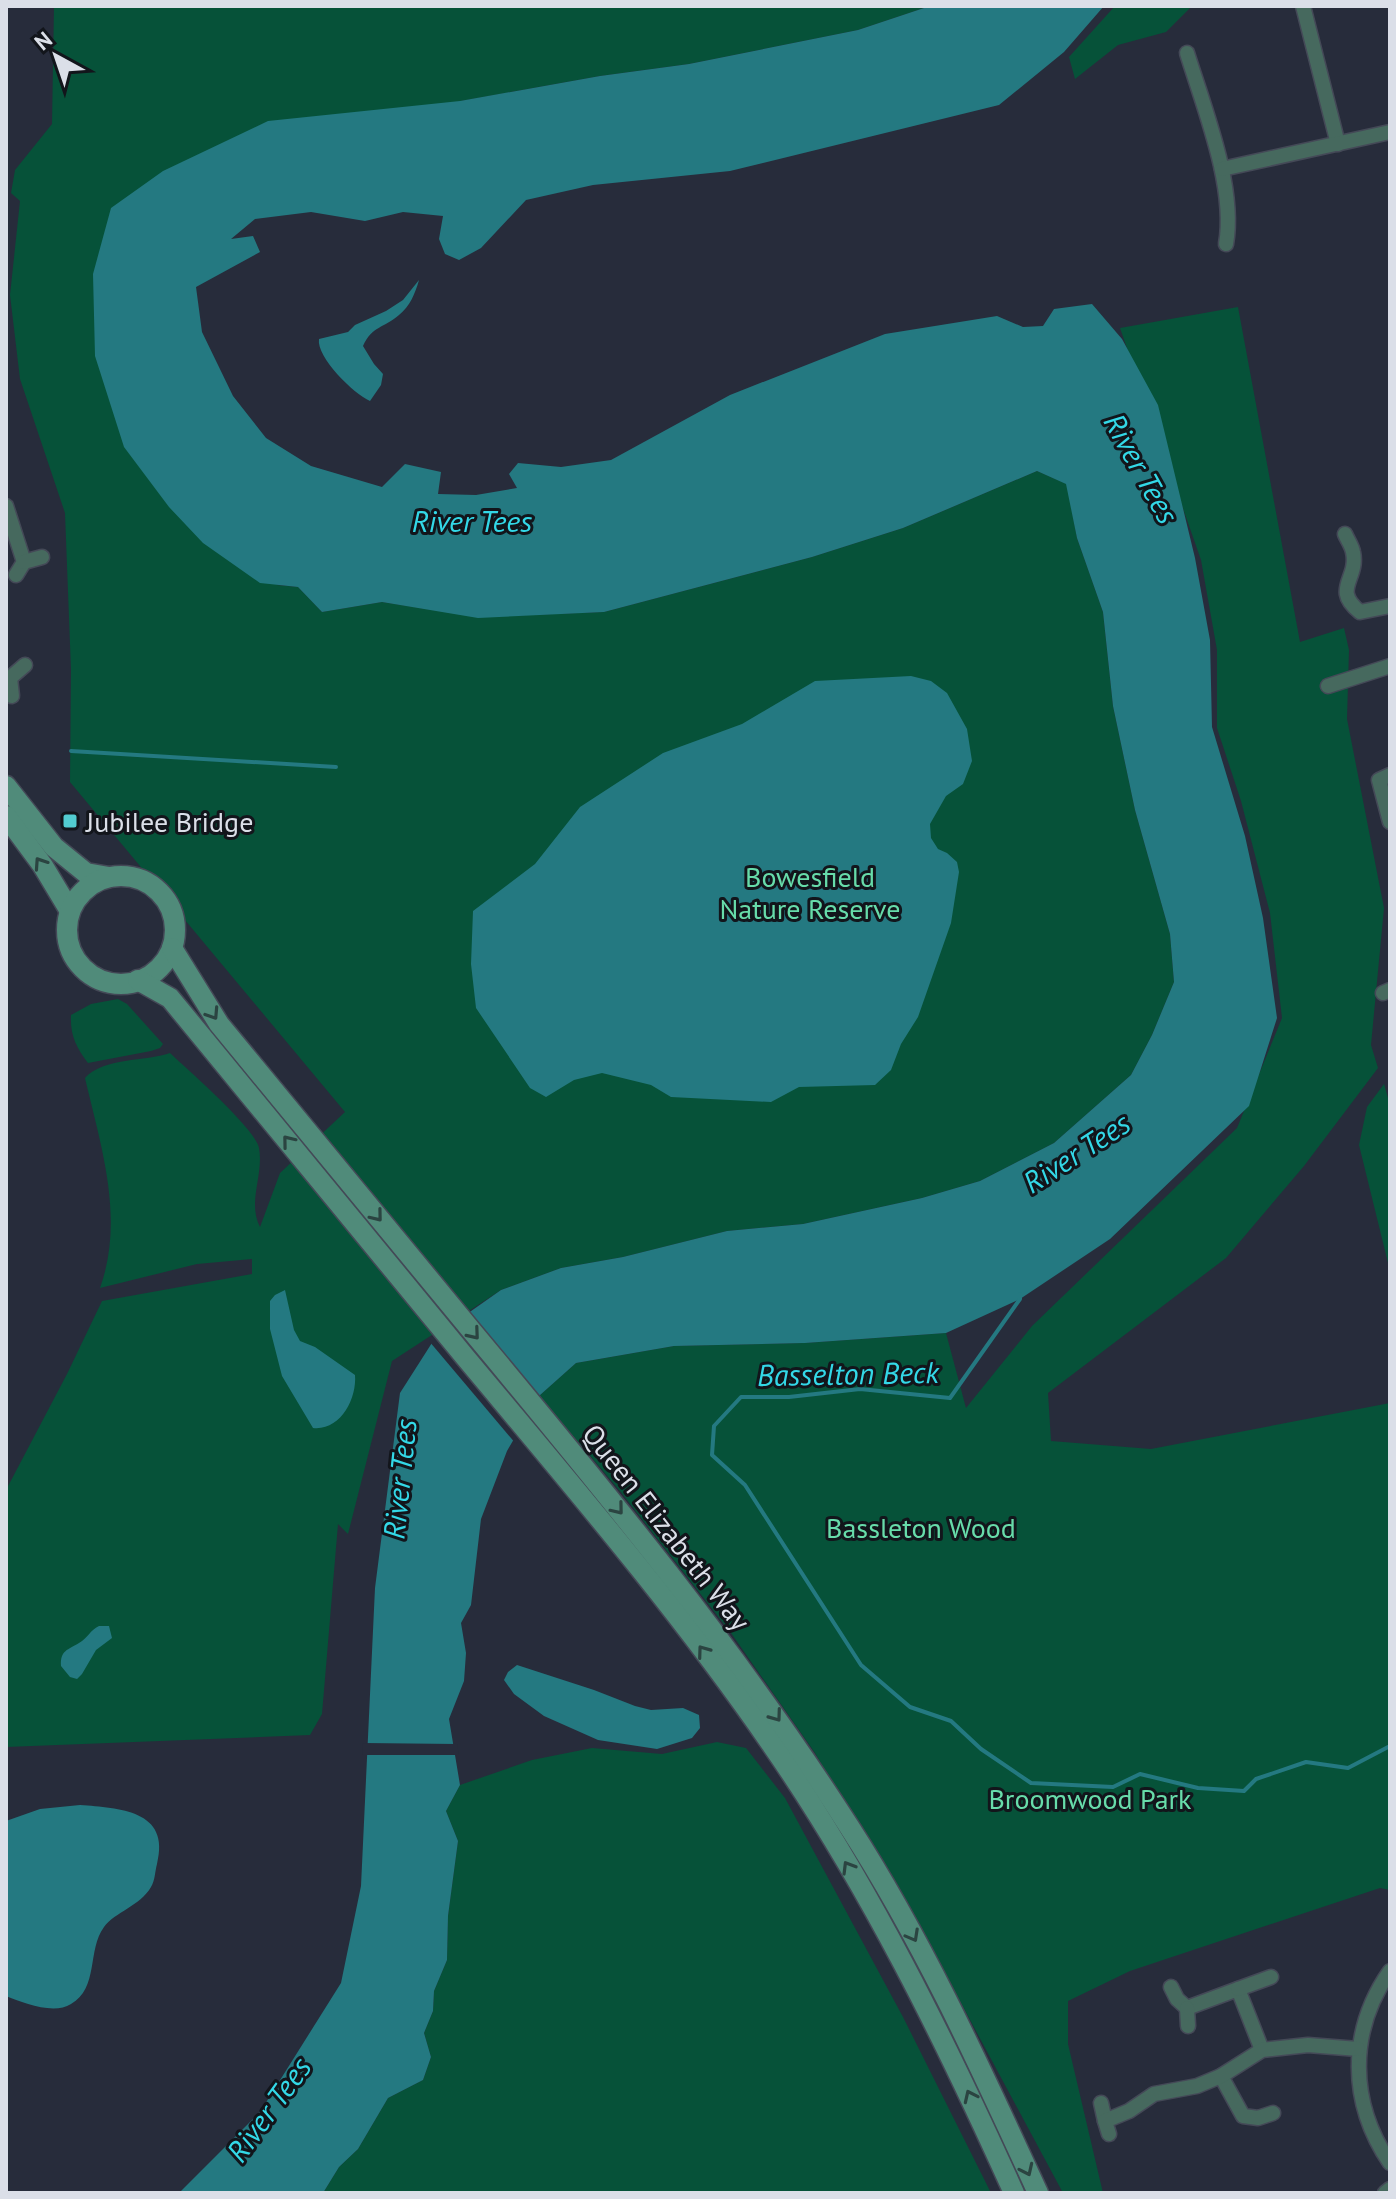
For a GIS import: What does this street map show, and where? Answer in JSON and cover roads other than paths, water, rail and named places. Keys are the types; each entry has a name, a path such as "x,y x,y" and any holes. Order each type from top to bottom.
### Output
{"street":[{"path":"1303,6 1338,144"},
{"path":"1187,53 1222,169 1228,233 1226,244"},
{"path":"1222,169 1390,132"},
{"path":"6,506 24,562"},
{"path":"1345,534 1354,553 1345,594 1349,603 1360,612 1390,606"},
{"path":"1354,553 1370,547"},
{"path":"16,575 24,562 42,557"},
{"path":"12,696 8,678 25,665"},
{"path":"1328,686 1390,666"},
{"path":"1390,775 1379,780 1390,822"},
{"path":"6,786 54,847 86,873 141,879 165,899 174,918 172,948 161,966 138,980 113,983 94,976 77,961 69,944 68,922 75,902 89,886 109,877"},
{"path":"6,816 43,866 70,911"},
{"name":"Queen Elizabeth Way","path":"172,948 219,1024 569,1448 712,1627 788,1733 852,1831 923,1954 1038,2193"},
{"name":"Queen Elizabeth Way","path":"138,980 170,998 553,1462 695,1640 781,1758 898,1951 966,2087 1014,2193"},
{"path":"1390,1971 1372,2001 1358,2049 1362,2105 1390,2163"},
{"path":"1187,2008 1271,1977"},
{"path":"1171,1987 1177,1999 1187,2008 1188,2026"},
{"path":"1238,1989 1262,2050"},
{"path":"1101,2103 1107,2127 1154,2094 1197,2086 1221,2076 1262,2050 1308,2045 1358,2049"},
{"path":"1221,2076 1243,2116 1258,2118 1273,2113"},
{"path":"1385,2193 1390,2189"}],"water":[{"name":"River Tees","path":"930,6 1104,6 1064,52 999,105 730,171 593,185 526,200 481,248 459,260 445,254 439,239 443,216 403,212 365,221 311,212 255,219 231,239 253,236 260,252 196,287 202,332 233,396 266,438 311,466 382,487 405,464 441,472 438,494 476,495 517,488 509,474 518,463 561,467 611,460 730,395 885,334 997,316 1023,327 1043,326 1054,309 1092,304 1122,339 1158,405 1195,558 1210,640 1212,727 1245,836 1263,918 1277,1018 1249,1106 1110,1239 1020,1299 946,1333 805,1343 674,1346 576,1363 539,1396 507,1451 481,1519 471,1605 461,1623 466,1653 464,1681 449,1719 460,1785 446,1811 458,1841 448,1916 447,1960 434,1991 433,2011 424,2033 431,2057 423,2080 388,2098 358,2149 339,2167 323,2193 179,2193 260,2112 341,1983 361,1886 375,1588 400,1393 437,1335 501,1290 561,1268 623,1257 727,1231 803,1224 922,1198 980,1181 1054,1143 1131,1075 1174,982 1170,934 1135,810 1113,706 1103,612 1077,538 1066,484 1037,471 903,528 812,557 604,612 478,618 382,602 322,612 298,587 260,583 203,543 169,507 124,447 95,356 93,274 111,208 163,171 268,121 460,101 689,64 858,30"},
{"path":"419,280 406,308 374,331 363,346 383,374 381,385 370,401 346,383 330,365 323,355 319,339 348,332 355,325 386,311 403,300"},
{"path":"911,676 931,681 947,693 967,729 972,761 963,784 946,796 930,824 931,838 938,849 957,862 959,872 951,923 918,1017 901,1044 891,1070 875,1085 799,1087 771,1102 671,1097 651,1085 602,1073 574,1080 546,1097 530,1088 476,1008 471,964 473,911 535,864 580,807 663,753 742,724 815,681"},
{"path":"285,1290 294,1330 300,1341 315,1347 355,1375 353,1394 345,1412 323,1428 313,1428 282,1376 270,1329 270,1301"},
{"path":"99,1626 109,1626 112,1638 96,1650 77,1679 70,1677 61,1666 63,1654"},
{"path":"517,1665 635,1706 651,1710 683,1708 699,1715 700,1728 692,1738 657,1749 598,1740 544,1716 514,1694 504,1680"},
{"path":"80,1805 125,1811 149,1822 156,1832 159,1846 154,1879 141,1899 104,1927 86,1988 80,1997 64,2007 38,2007 6,1996 6,1821 40,1809"}],"waterway":[{"path":"71,751 336,767"},
{"name":"Basselton Beck","path":"1020,1294 1020,1299 950,1398 860,1389 789,1397 741,1397 714,1426 712,1455 745,1485 861,1665 910,1707 951,1721 981,1749 1031,1783 1113,1787 1140,1774 1198,1788 1244,1791 1256,1779 1306,1762 1348,1768 1390,1746"}],"place":[{"name":"Jubilee Bridge","path":"70,821"}],"park label":[{"name":"Bowesfield Nature Reserve","path":"810,892"},
{"name":"Bassleton Wood","path":"921,1527"},
{"name":"Broomwood Park","path":"1090,1798"}]}
